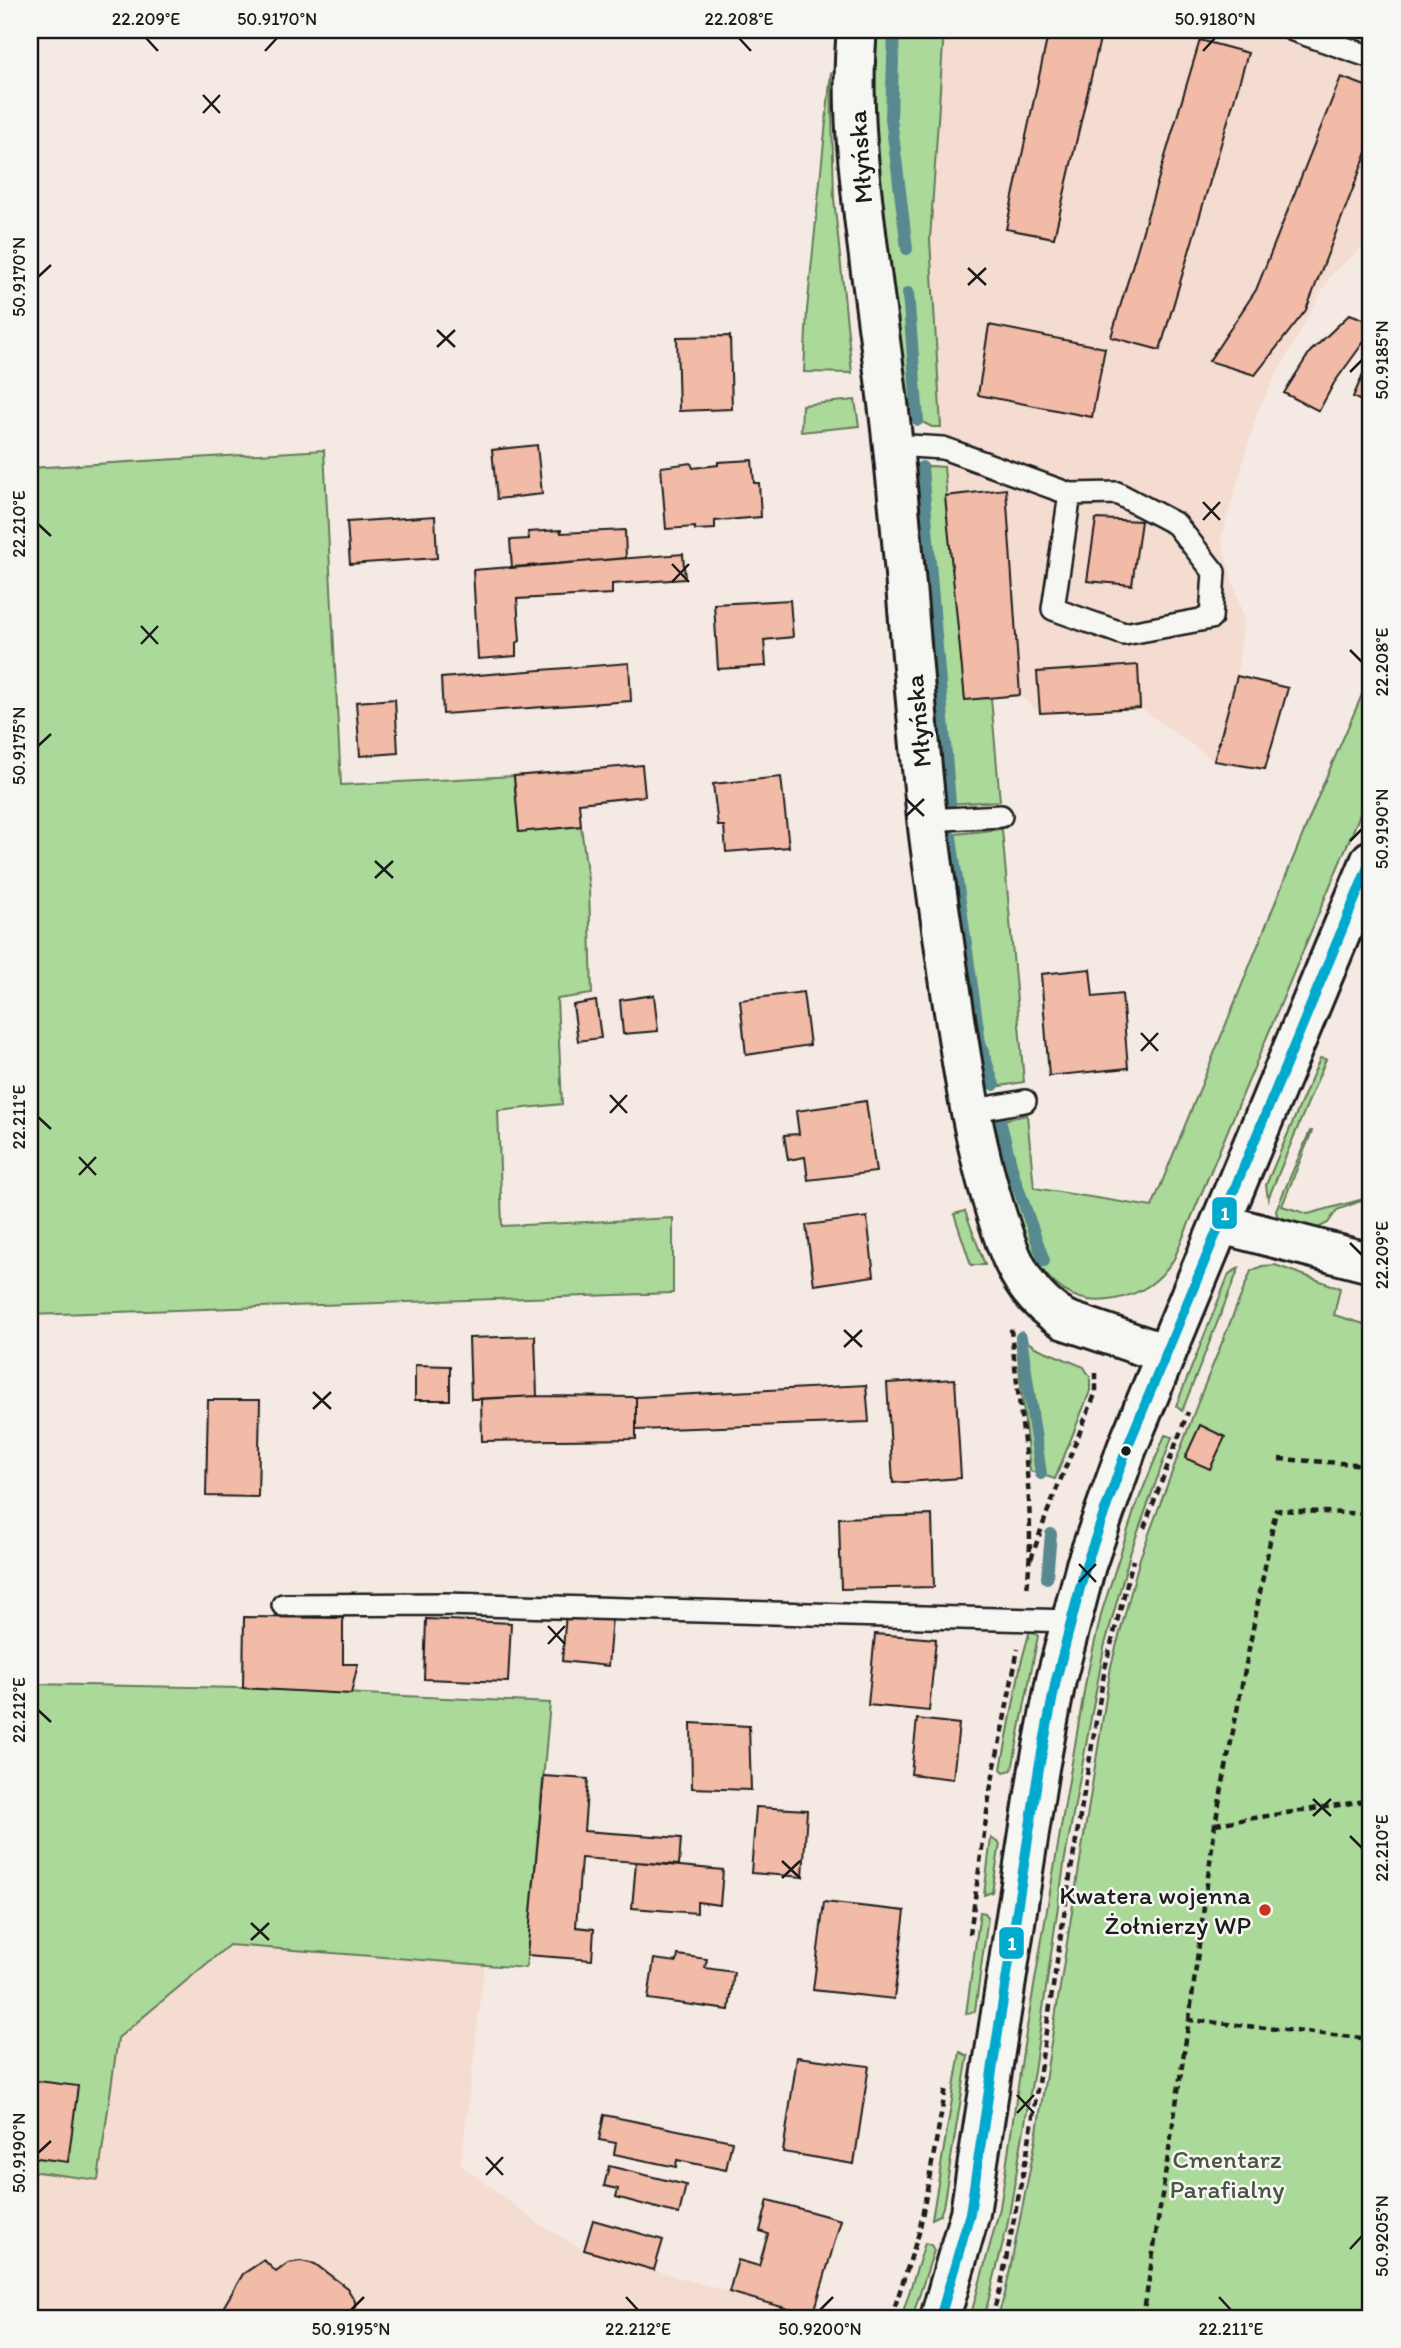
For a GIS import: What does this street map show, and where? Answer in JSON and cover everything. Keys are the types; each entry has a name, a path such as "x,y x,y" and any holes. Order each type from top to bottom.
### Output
{"street":[{"name":"Młyńska","path":"857,30 857,151 893,445 927,820 970,1111 1006,1243 1020,1278 1037,1300 1065,1320 1166,1354"},
{"path":"940,2318 970,2213 1040,1768 1071,1621 1103,1513 1371,860"},
{"path":"1222,1224 1371,1264"}],"lane":[{"path":"1293,30 1371,57"},
{"path":"893,445 943,448 1070,494 1117,493 1176,524 1214,572 1211,618 1124,634 1053,609 1070,494"},
{"path":"927,820 1001,816"},
{"path":"970,1111 1025,1101"},
{"path":"283,1605 445,1604 1071,1621"}],"path":[{"path":"969,1938 990,1791 1024,1618 1030,1562 1028,1493 1010,1327"},
{"path":"1030,1562 1096,1392 1095,1370"},
{"path":"1144,1531 1191,1405"},
{"path":"1279,1459 1371,1465"},
{"path":"1143,2318 1189,2020 1214,1824 1276,1510 1371,1514"},
{"path":"991,2318 1000,2290 1028,2148 1105,1668 1134,1556"},
{"path":"1214,1824 1371,1800"},
{"path":"1189,2020 1371,2039"},
{"path":"891,2318 919,2233 946,2086"}],"shaded area":[{"path":"944,30 1371,30 1371,239 1330,276 1258,410 1221,540 1244,619 1237,676 1288,688 1265,769 1214,761 1140,708 1040,713 1019,695 965,700 945,496 930,240"},
{"path":"229,1945 485,1963 461,2165 539,2224 584,2250 821,2318 732,2318 714,2312 711,2318 30,2318 30,2171 98,2179 118,2038"}],"green space":[{"path":"875,30 944,30 930,240 941,427 932,427 918,420 905,394 877,171 873,38"},
{"path":"831,72 834,198 852,373 804,372 807,310"},
{"path":"855,400 859,426 801,432 802,405"},
{"path":"324,450 341,785 514,776 519,832 581,826 589,888 592,994 557,999 562,1104 498,1111 502,1226 673,1218 673,1293 30,1315 30,468"},
{"path":"922,467 944,467 965,699 991,698 1000,801 945,804 931,632 914,490"},
{"path":"1371,674 1371,788 1174,1259 1156,1280 1124,1297 1084,1299 1060,1288 1040,1267 1025,1240 1004,1178 991,1122 1027,1115 1034,1188 1152,1207 1322,787"},
{"path":"1002,829 1024,1082 989,1088 978,1051 946,835"},
{"path":"1320,1058 1326,1059 1268,1199 1266,1185"},
{"path":"1310,1131 1282,1206 1308,1214 1371,1197 1337,1210 1328,1223 1314,1230 1277,1216 1276,1210"},
{"path":"965,1211 985,1265 971,1265 954,1214"},
{"name":"Cmentarz Parafialny","path":"1275,1265 1340,1288 1334,1315 1371,1326 1371,2318 997,2318 1005,2294 1035,2144 1111,1666 1140,1558 1201,1394 1251,1271 1262,1266"},
{"path":"1239,1268 1182,1411 1176,1406 1229,1274"},
{"path":"1021,1337 1035,1347 1084,1367 1090,1377 1090,1391 1055,1479 1030,1471 1016,1338"},
{"path":"1165,1435 1172,1437 1130,1554 1104,1648 1065,1858 1034,2071 1007,2227 984,2318 970,2318 1000,2208 1024,2045 1086,1680 1102,1611 1134,1511"},
{"path":"1030,1630 1038,1636 1012,1770 1004,1772 1001,1769"},
{"path":"30,1684 243,1688 550,1703 526,1968 229,1945 118,2038 98,2180 30,2171"},
{"path":"991,1838 1000,1844 992,1892 984,1895"},
{"path":"980,1912 988,1917 975,2011 966,2014"},
{"path":"960,2052 968,2056 943,2207 940,2215 932,2219"},
{"path":"925,2243 931,2245 934,2250 912,2318 901,2318"}],"building":[{"path":"1049,30 1102,30 1054,238 1006,229"},
{"path":"1200,40 1248,53 1160,350 1111,337"},
{"path":"1341,77 1371,88 1371,142 1306,310 1255,375 1209,361 1256,290"},
{"path":"1350,314 1371,322 1371,332 1334,383 1319,411 1284,393 1310,352"},
{"path":"989,325 1105,348 1092,417 978,395"},
{"path":"730,336 732,409 679,411 677,337"},
{"path":"1365,370 1371,373 1371,406 1353,397"},
{"path":"537,445 542,494 497,499 492,450"},
{"path":"752,460 754,483 759,483 761,517 715,521 715,529 666,529 661,467 691,463 693,468 718,465 718,462"},
{"path":"1006,489 1020,695 965,700 945,496"},
{"path":"435,516 437,558 350,564 347,522"},
{"path":"1096,519 1141,521 1132,585 1087,581"},
{"path":"561,530 561,533 625,530 626,558 512,568 510,540 529,539 528,532"},
{"path":"683,554 685,579 612,584 612,594 517,599 520,641 516,643 516,656 478,659 473,570"},
{"path":"790,600 793,637 764,640 766,666 718,669 714,604"},
{"path":"629,663 631,701 443,714 441,678"},
{"path":"1138,665 1140,708 1040,713 1037,672"},
{"path":"1237,676 1288,688 1265,769 1214,761"},
{"path":"395,699 398,753 360,756 356,702"},
{"path":"642,765 645,796 579,803 581,826 519,832 514,776"},
{"path":"781,777 789,847 726,852 724,826 718,826 713,784"},
{"path":"1090,969 1093,997 1122,994 1128,1068 1049,1076 1041,974"},
{"path":"803,992 810,1045 746,1055 740,1000"},
{"path":"654,995 658,1031 623,1034 620,1000"},
{"path":"596,1001 601,1038 578,1041 573,1005"},
{"path":"866,1101 876,1172 808,1180 805,1157 788,1160 784,1135 799,1134 796,1111"},
{"path":"867,1217 874,1276 814,1285 806,1225"},
{"path":"535,1336 537,1396 471,1399 469,1338"},
{"path":"415,1365 450,1366 450,1400 415,1400"},
{"path":"955,1379 961,1478 893,1483 887,1383"},
{"path":"866,1385 869,1422 636,1430 636,1397"},
{"path":"537,1396 636,1397 636,1439 482,1441 481,1399"},
{"path":"208,1400 260,1400 258,1497 206,1496"},
{"path":"1200,1425 1225,1437 1210,1469 1185,1458"},
{"path":"932,1515 934,1587 841,1589 839,1518"},
{"path":"566,1613 612,1617 608,1666 562,1661"},
{"path":"244,1617 343,1618 343,1664 358,1664 351,1694 243,1688"},
{"path":"426,1619 511,1623 508,1682 424,1679"},
{"path":"875,1634 936,1639 929,1711 868,1705"},
{"path":"917,1719 959,1724 953,1779 911,1774"},
{"path":"691,1723 749,1726 751,1790 692,1788"},
{"path":"544,1776 588,1779 584,1831 681,1838 679,1865 581,1858 576,1927 594,1929 592,1960 527,1955"},
{"path":"756,1807 807,1810 803,1877 751,1873"},
{"path":"636,1862 723,1870 720,1905 697,1902 697,1913 632,1908"},
{"path":"824,1902 905,1911 894,1999 813,1990"},
{"path":"678,1955 707,1959 705,1968 734,1972 729,2010 648,1999 654,1959 677,1962"},
{"path":"797,2057 869,2066 854,2164 783,2152"},
{"path":"30,2080 78,2086 68,2162 30,2157"},
{"path":"604,2115 732,2141 726,2170 677,2160 676,2167 614,2154 616,2143 599,2140"},
{"path":"609,2166 686,2185 679,2214 616,2197 618,2189 604,2186"},
{"path":"768,2200 841,2220 813,2316 729,2292 738,2260 759,2266 768,2234 760,2231"},
{"path":"593,2220 663,2240 654,2270 584,2250"},
{"path":"264,2260 276,2272 288,2263 301,2261 315,2264 347,2288 355,2301 355,2318 217,2318 243,2274"}],"waterway":[{"path":"894,30 891,118 907,249"},
{"path":"908,293 918,420"},
{"path":"922,467 950,803"},
{"path":"951,837 980,1043 994,1085"},
{"path":"1000,1120 1014,1176 1044,1261"},
{"path":"1021,1337 1041,1474"},
{"path":"1047,1578 1051,1534"}],"transit line":[{"name":"1","path":"940,2318 970,2213 1039,1768 1056,1680 1086,1565 1127,1448 1371,860"}],"place":[{"name":"Kwatera wojenna Żołnierzy WP","path":"1265,1910"}]}
